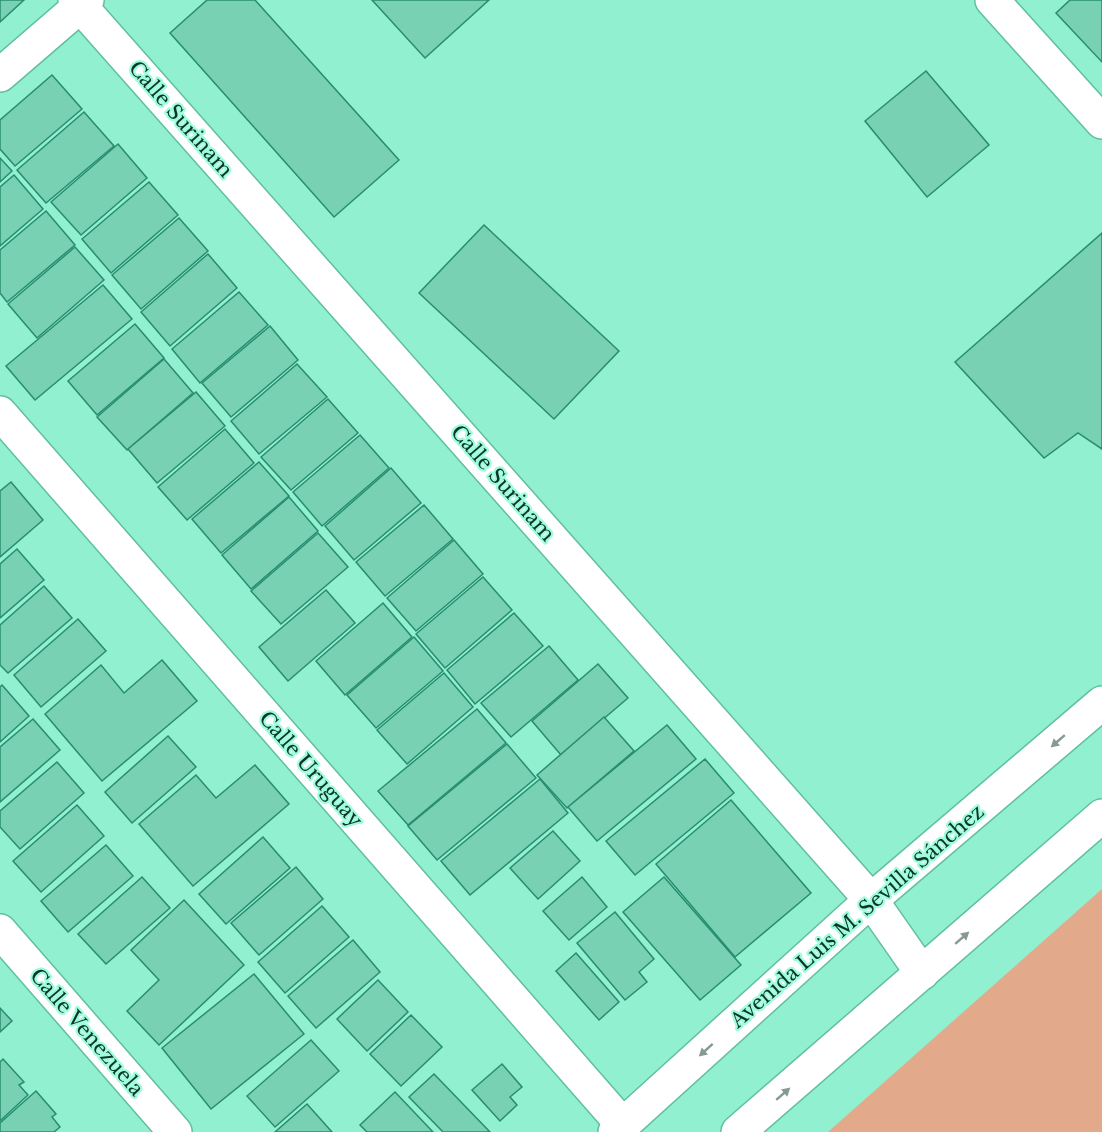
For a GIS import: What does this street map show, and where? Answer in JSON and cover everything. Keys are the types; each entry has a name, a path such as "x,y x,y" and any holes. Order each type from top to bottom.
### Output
{"street":[{"path":"992,0 1102,122"},
{"path":"0,75 81,2"},
{"name":"Calle Surinam","path":"81,2 872,900 922,973"},
{"name":"Calle Uruguay","path":"0,413 619,1129"},
{"name":"Avenida Luis M. Sevilla Sánchez","path":"619,1129 872,900 1102,703"},
{"path":"738,1132 1102,816"},
{"name":"Calle Venezuela","path":"0,931 175,1132"}],"shaded area":[{"path":"1102,889 1102,1132 828,1132"}],"building":[{"path":"0,0 24,0 0,22"},
{"path":"207,0 255,0 399,160 334,217 170,33"},
{"path":"372,0 489,0 425,58"},
{"path":"1070,0 1102,0 1102,62 1056,13"},
{"path":"926,71 989,145 927,197 865,121"},
{"path":"52,75 82,109 15,166 0,149 0,120"},
{"path":"84,112 114,146 46,203 17,170"},
{"path":"118,144 147,178 81,235 51,202"},
{"path":"0,158 12,171 0,182"},
{"path":"14,175 43,209 0,246 0,187"},
{"path":"149,182 178,215 111,273 82,239"},
{"path":"46,211 75,245 7,302 0,293 0,250"},
{"path":"179,218 208,251 141,309 112,275"},
{"path":"484,225 619,351 554,419 419,293"},
{"path":"1102,233 1102,449 1078,433 1044,458 955,362"},
{"path":"75,247 104,280 37,338 8,304"},
{"path":"208,254 237,288 170,346 141,312"},
{"path":"103,285 132,319 35,400 6,366"},
{"path":"239,292 268,325 200,383 172,349"},
{"path":"135,324 164,358 97,415 68,381"},
{"path":"270,326 298,360 231,417 202,383"},
{"path":"164,359 193,393 127,450 97,417"},
{"path":"297,364 327,397 259,454 231,421"},
{"path":"196,392 225,426 157,483 128,449"},
{"path":"328,399 358,433 291,490 261,457"},
{"path":"225,429 254,463 187,520 158,487"},
{"path":"360,435 389,468 322,526 293,492"},
{"path":"259,462 289,496 221,553 192,519"},
{"path":"391,468 421,503 354,560 325,526"},
{"path":"11,482 43,520 0,557 0,491"},
{"path":"289,497 318,531 251,589 222,555"},
{"path":"424,505 453,539 385,596 356,562"},
{"path":"318,533 348,567 281,624 251,591"},
{"path":"454,540 483,574 416,631 387,598"},
{"path":"17,549 44,580 0,618 0,564"},
{"path":"483,577 512,610 445,668 416,634"},
{"path":"44,586 72,618 8,673 0,665 0,625"},
{"path":"326,590 355,623 288,681 259,647"},
{"path":"383,603 412,637 345,695 316,661"},
{"path":"514,613 543,646 475,704 447,670"},
{"path":"78,619 106,651 41,707 14,675"},
{"path":"414,637 443,671 376,728 347,695"},
{"path":"549,646 578,680 511,737 481,703"},
{"path":"162,660 197,701 102,781 45,714 101,665 124,693"},
{"path":"598,664 628,698 561,755 532,721"},
{"path":"444,673 473,707 407,764 377,730"},
{"path":"2,685 29,716 0,742 0,687"},
{"path":"477,709 506,743 408,825 378,791"},
{"path":"604,717 634,751 567,808 537,775"},
{"path":"33,719 60,750 0,802 0,747"},
{"path":"667,725 696,759 597,841 568,807"},
{"path":"168,736 196,767 132,823 105,792"},
{"path":"507,744 536,778 437,860 408,826"},
{"path":"705,759 734,793 635,875 606,841"},
{"path":"57,762 84,793 20,849 0,827 0,811"},
{"path":"255,765 289,804 193,886 139,824 196,775 216,798"},
{"path":"540,779 568,813 470,895 441,861"},
{"path":"731,800 811,893 735,957 656,864"},
{"path":"77,805 104,836 41,892 13,861"},
{"path":"553,831 580,861 538,899 510,868"},
{"path":"263,837 290,868 226,924 199,894"},
{"path":"106,845 133,876 68,932 41,901"},
{"path":"296,867 323,899 259,955 231,923"},
{"path":"142,877 170,908 106,964 78,934"},
{"path":"582,877 607,907 569,940 543,911"},
{"path":"664,877 741,965 700,1000 623,912"},
{"path":"184,900 244,965 159,1045 127,1011 159,980 131,950"},
{"path":"322,906 349,937 285,993 258,962"},
{"path":"615,912 654,959 639,972 647,982 625,1000 577,943"},
{"path":"353,940 380,972 316,1028 288,996"},
{"path":"576,953 619,1002 599,1020 556,971"},
{"path":"254,974 304,1034 211,1109 162,1048"},
{"path":"378,980 408,1012 367,1051 337,1019"},
{"path":"0,1008 12,1021 0,1032"},
{"path":"411,1015 442,1047 401,1086 370,1054"},
{"path":"311,1040 339,1071 275,1127 247,1096"},
{"path":"3,1059 24,1082 19,1085 28,1095 0,1121 0,1062"},
{"path":"502,1064 522,1087 510,1097 517,1105 500,1121 472,1090"},
{"path":"434,1074 490,1132 443,1132 409,1097"},
{"path":"36,1091 56,1114 52,1117 60,1127 54,1132 0,1132 0,1123"},
{"path":"395,1092 433,1132 367,1132 360,1125"},
{"path":"307,1104 332,1132 275,1132"}]}
